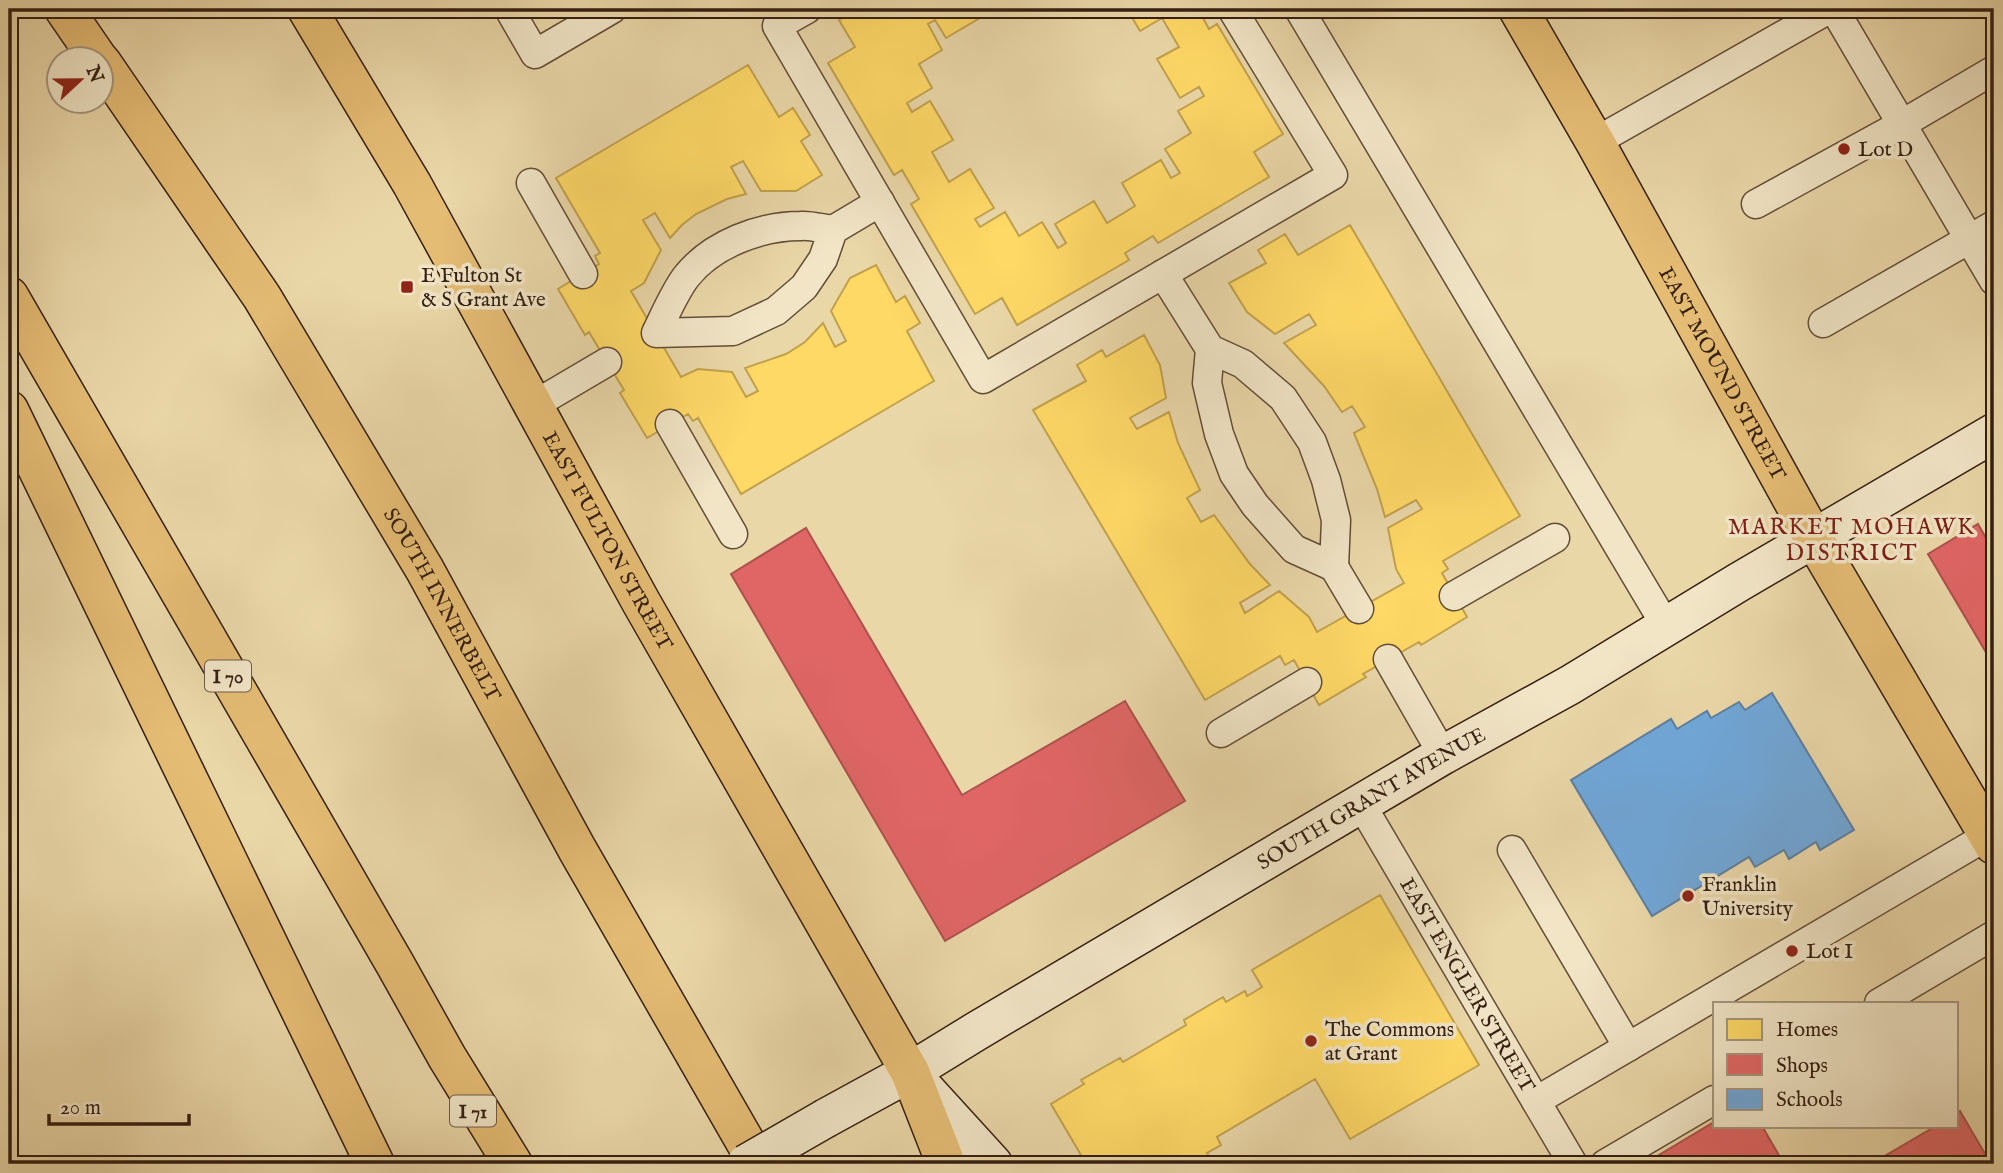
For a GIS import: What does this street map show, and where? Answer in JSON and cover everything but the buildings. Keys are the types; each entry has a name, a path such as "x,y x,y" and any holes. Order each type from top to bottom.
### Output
{"main road":[{"name":"SOUTH INNERBELT","path":"64,9 90,46"},
{"name":"EAST FULTON STREET","path":"307,9 412,184 641,602 910,1072 946,1164"},
{"name":"EAST MOUND STREET","path":"1518,9 1595,142 1814,539 1992,840"},
{"name":"SOUTH INNERBELT","path":"116,84 262,297 390,510 577,849 758,1164"},
{"name":"I 70","path":"9,296 447,1057 513,1164"},
{"path":"9,410 375,1164"},
{"name":"I 71","path":"447,1057 500,1164"}],"street":[{"name":"SOUTH GRANT AVENUE","path":"746,1164 910,1072 1443,755 1570,685 1994,433"},
{"name":"EAST FULTON STREET","path":"910,1072 993,1164"}],"lane":[{"path":"509,9 535,54 612,9"},
{"path":"807,9 777,26 983,379 1334,175 1232,9"},
{"path":"1299,9 1666,626"},
{"path":"1595,142 1832,9 1994,281"},
{"path":"1756,204 1994,70"},
{"path":"531,183 583,274"},
{"path":"833,230 802,225 765,230 739,239 704,259 685,278 656,333 733,331 776,311 804,287 822,259 833,230 880,202"},
{"path":"1823,323 1994,225"},
{"path":"1163,274 1209,349 1207,383 1219,434 1234,474 1255,505 1294,549 1334,567"},
{"path":"1209,349 1243,363 1283,398 1312,442 1326,480 1336,520 1334,567 1359,609"},
{"path":"534,405 607,362"},
{"path":"670,424 733,534"},
{"path":"1454,596 1555,538"},
{"path":"1388,659 1443,755"},
{"path":"1221,733 1307,682"},
{"name":"EAST ENGLER STREET","path":"1361,804 1573,1164"},
{"path":"1536,1101 1992,840"},
{"path":"1513,850 1628,1047"},
{"path":"1881,1002 1994,935"},
{"path":"1605,1164 1713,1101"}],"place":[{"name":"Lot D","path":"1844,149"},
{"name":"E Fulton St & S Grant Ave","path":"407,287"},
{"name":"Franklin University","path":"1688,896"},
{"name":"Lot I","path":"1792,951"},
{"name":"The Commons at Grant","path":"1311,1041"}],"district":[{"name":"MARKET MOHAWK DISTRICT","path":"1852,539"}]}
